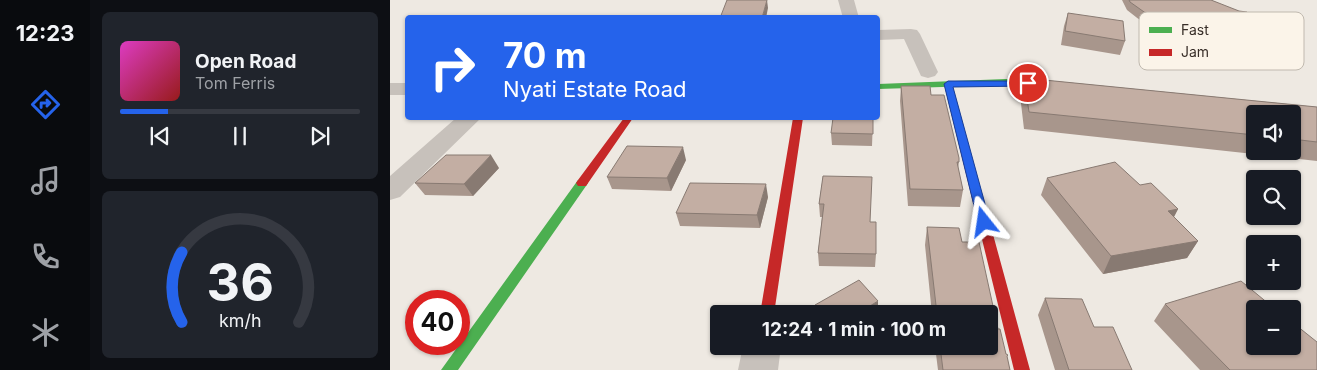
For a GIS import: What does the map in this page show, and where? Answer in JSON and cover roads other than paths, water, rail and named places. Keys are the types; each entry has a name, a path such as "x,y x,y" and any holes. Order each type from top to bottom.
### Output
{"street":[{"path":"846,0 850,15"},
{"path":"880,35 911,34 928,72"},
{"path":"880,87 1006,82 1070,86"},
{"path":"948,84 1022,370"},
{"path":"390,89 405,89"},
{"path":"390,191 467,120"},
{"path":"449,370 627,120"},
{"path":"768,305 798,120"},
{"path":"758,370 760,355"}]}
